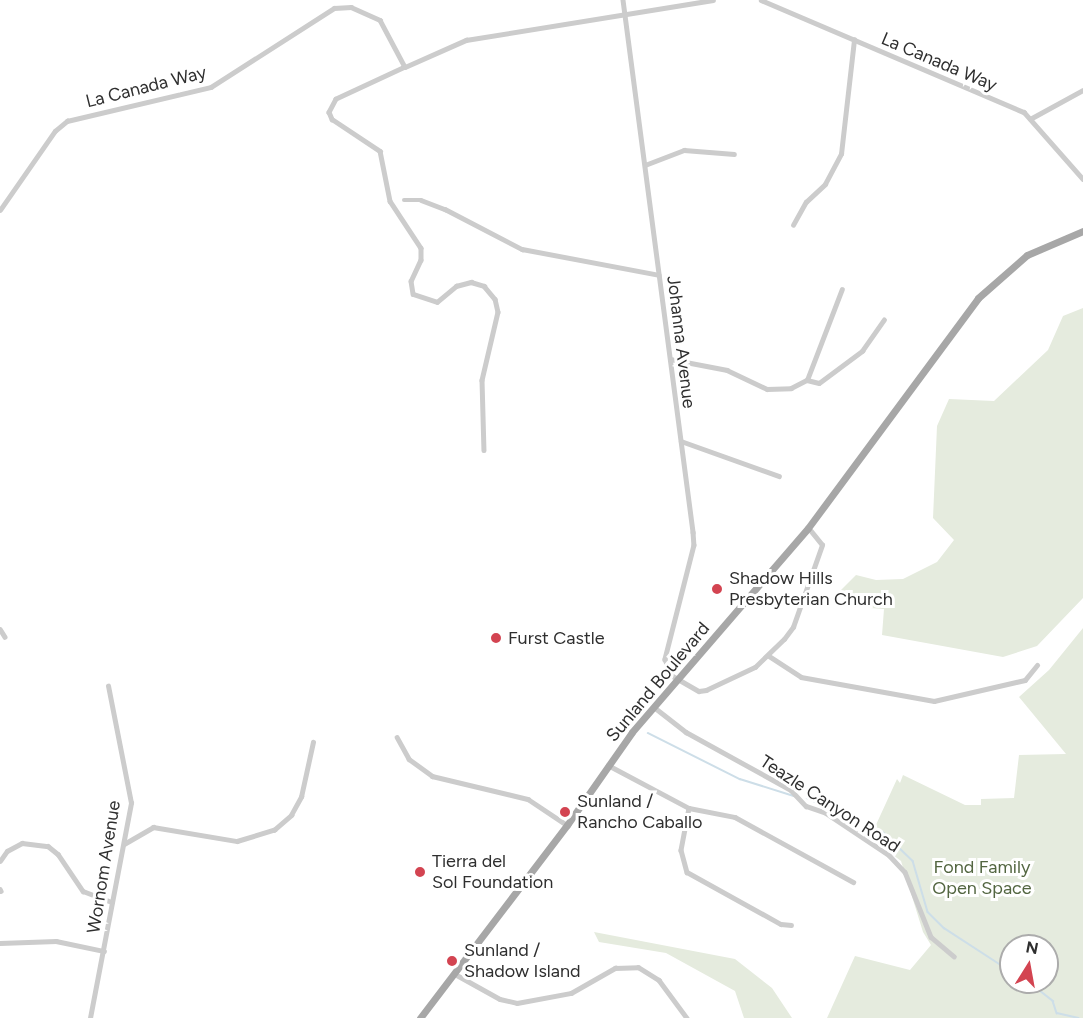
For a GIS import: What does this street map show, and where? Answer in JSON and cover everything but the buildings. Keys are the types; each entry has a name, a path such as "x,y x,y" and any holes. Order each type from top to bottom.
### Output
{"main road":[{"name":"Sunland Boulevard","path":"420,1018 567,825 608,765 654,707 808,528 990,285 1028,255 1083,231"}],"street":[{"name":"Johanna Avenue","path":"623,0 694,544 665,659 666,668 678,680"},
{"path":"484,450 482,380 498,312 495,299 484,286 471,282 456,286 437,302 413,294 411,281 420,260 421,249 390,201 380,151 332,119 329,112 336,99 461,41 713,0"},
{"name":"La Canada Way","path":"761,0 1030,118 1083,179"},
{"name":"La Canada Way","path":"0,210 55,131 67,122 211,87 334,8 351,7 380,20 405,67"},
{"path":"793,225 841,154 854,40"},
{"path":"1030,118 1083,90"},
{"path":"645,165 684,150 734,154"},
{"path":"404,200 421,200 445,209 522,249 659,275"},
{"path":"807,380 842,289"},
{"path":"670,359 726,370 767,389 791,388 807,380 819,383 862,351 884,320"},
{"path":"681,441 779,476"},
{"path":"678,680 699,691 741,677 769,656 794,627 822,545 808,528"},
{"path":"0,629 4,637"},
{"path":"769,656 801,677 934,701 962,697 1012,680 1025,680 1037,665"},
{"name":"Wornom Avenue","path":"90,1018 131,803 108,686"},
{"name":"Teazle Canyon Road","path":"654,707 686,732 791,790 806,806 826,813 889,855 905,872 932,937 954,956"},
{"path":"398,737 403,752 432,776 528,799 567,825"},
{"path":"124,844 153,827 228,840 263,836 284,822 297,806 313,742"},
{"path":"608,765 689,808 735,817 853,882"},
{"path":"689,808 681,850 687,872 781,924 791,925"},
{"path":"0,861 8,851 22,843 48,846 58,854 83,891 112,902"},
{"path":"0,943 56,941 104,951"},
{"path":"455,974 500,999 518,1003 571,993 615,968 638,967 659,980 687,1018"}],"green space":[{"path":"1083,308 1083,598 1037,646 1003,657 882,635 884,609 856,607 839,592 856,575 876,580 903,579 937,562 954,540 933,518 937,426 949,399 994,401 1048,350 1063,316"},
{"name":"Fond Family Open Space","path":"1083,628 1083,1018 827,1018 855,956 910,970 931,945 923,932 901,861 880,845 883,835 875,827 897,779 900,783 903,775 965,805 981,805 981,799 1014,798 1019,755 1066,754 1019,697 1049,670"},
{"path":"594,932 735,959 772,988 792,1018 744,1018 735,991 666,953 599,942"}],"waterway":[{"path":"648,733 740,779 794,796"},
{"path":"807,798 837,812"},
{"path":"845,815 853,818"},
{"path":"883,832 913,861 928,912 944,928 999,964"},
{"path":"1044,994 1053,1001 1057,1013 1078,1018"}],"place":[{"name":"Shadow Hills Presbyterian Church","path":"717,589"},
{"name":"Furst Castle","path":"496,638"},
{"name":"Sunland / Rancho Caballo","path":"565,812"},
{"name":"Tierra del Sol Foundation","path":"420,872"},
{"name":"Sunland / Shadow Island","path":"452,961"}]}
